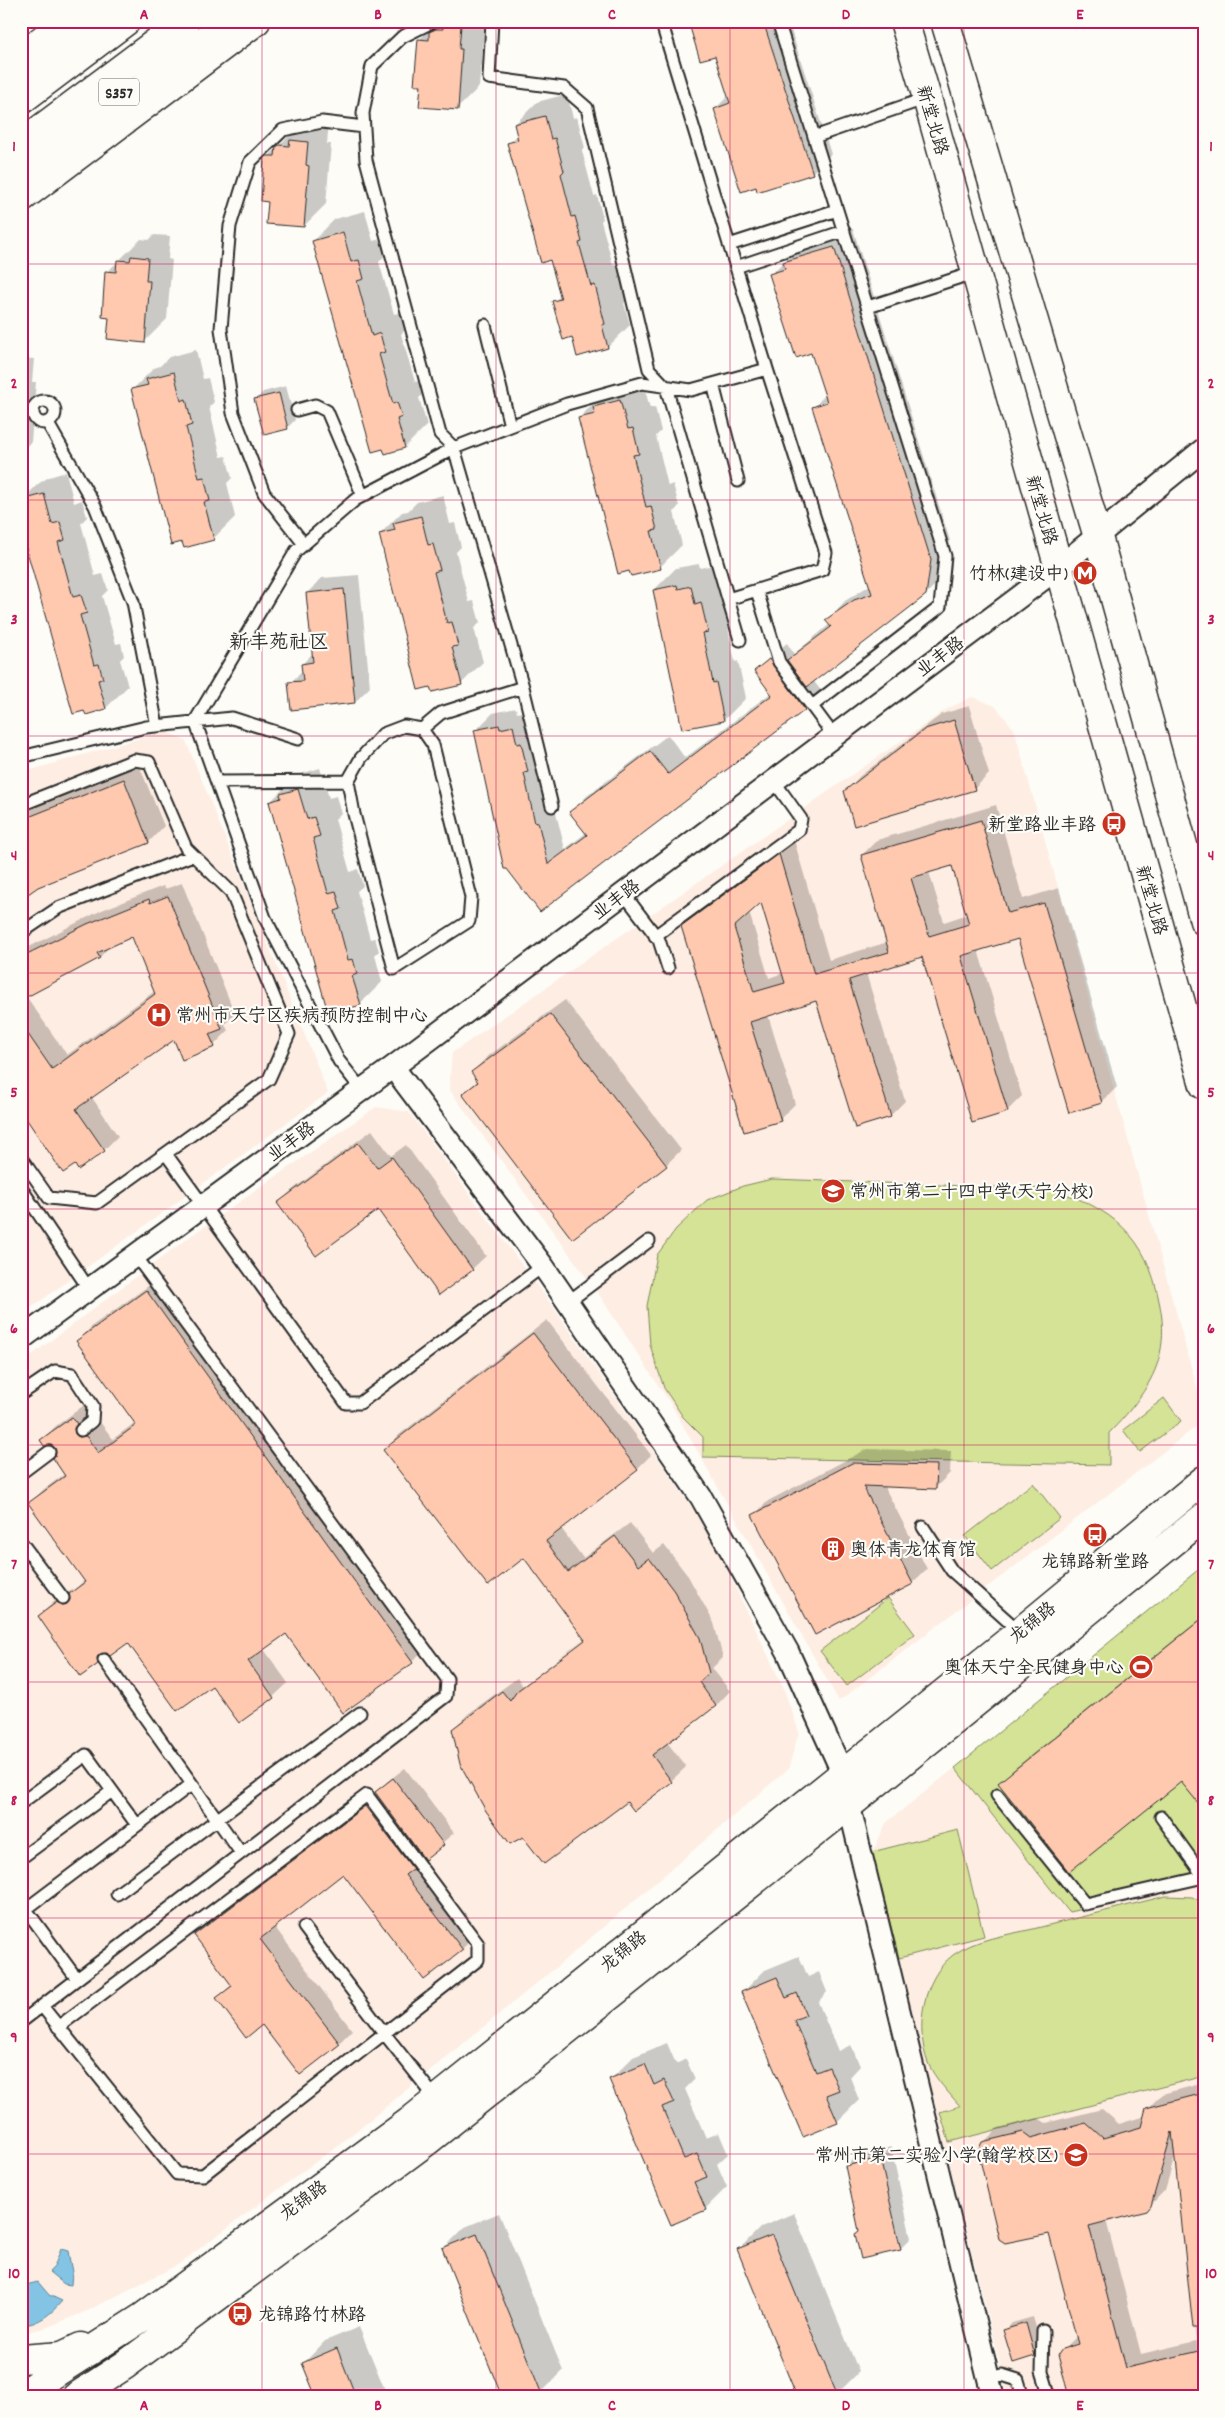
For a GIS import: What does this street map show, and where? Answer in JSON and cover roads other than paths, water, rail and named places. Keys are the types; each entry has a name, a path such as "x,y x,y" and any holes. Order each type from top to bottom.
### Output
{"main road":[{"path":"21,56 68,21"},
{"path":"21,77 94,21"},
{"path":"21,100 126,21"},
{"path":"21,144 185,21"},
{"name":"S357","path":"21,163 217,21"},
{"path":"21,182 230,21"},
{"path":"21,198 256,21"},
{"name":"新堂北路","path":"904,21 1204,1085"},
{"path":"945,21 1098,537 1204,921"},
{"name":"龙锦路","path":"21,2395 143,2317 437,2100 1020,1632 1204,1480"},
{"name":"龙锦路","path":"76,2397 125,2365 427,2141 849,1805 1204,1517"},
{"path":"21,2359 62,2356 143,2317"},
{"path":"92,2397 125,2365"}],"street":[{"name":"业丰路","path":"21,1339 362,1090 624,894 1098,537 1204,449"},
{"path":"393,1067 543,1266 700,1497 788,1652 843,1774 991,2388"}],"lane":[{"path":"434,21 402,37 372,66 363,113 366,160 440,434 454,448 523,687 552,806"},
{"path":"492,21 489,78 564,88 587,108 650,369 666,387 740,640"},
{"path":"660,21 767,369 826,553 822,570 728,599"},
{"path":"778,21 945,556 940,607 812,706"},
{"path":"814,137 927,98"},
{"path":"304,544 264,493 232,413 220,329 230,226 250,162 283,130 322,122 364,127"},
{"path":"729,245 837,210"},
{"path":"736,267 844,231"},
{"path":"868,308 976,272"},
{"path":"485,325 510,426"},
{"path":"195,721 296,551 363,496 454,448 567,404 642,383 691,390 767,369"},
{"path":"712,384 738,481"},
{"path":"296,410 316,405 327,411 363,496"},
{"path":"47,422 94,506 133,602 157,726"},
{"path":"757,591 779,662 834,736"},
{"path":"422,729 441,713 523,687"},
{"path":"21,757 157,726 232,718 298,739"},
{"path":"195,721 265,918 339,1061 362,1090"},
{"path":"404,726 422,729 433,745 471,897 469,920 394,969 354,814 348,781 362,758 383,734 404,726"},
{"path":"21,805 134,760 149,762 186,848 231,892 289,1034 269,1079 97,1204 49,1198 21,1158"},
{"path":"217,782 348,781"},
{"path":"655,936 799,830 801,819 774,781"},
{"path":"21,933 58,908 193,855"},
{"path":"624,894 655,936 668,968"},
{"path":"166,1154 346,1403 360,1403 543,1266"},
{"path":"21,1188 89,1289"},
{"path":"568,1302 649,1241"},
{"path":"21,2022 446,1696 447,1679 135,1255"},
{"path":"21,1394 55,1371 72,1374 93,1406 92,1421 81,1430"},
{"path":"21,1473 48,1452"},
{"path":"923,1526 952,1571 1020,1632"},
{"path":"21,1542 63,1598"},
{"path":"104,1660 241,1853"},
{"path":"117,1894 360,1713"},
{"path":"21,1803 86,1755 137,1825"},
{"path":"77,1979 24,1906 192,1784"},
{"path":"21,1858 112,1791"},
{"path":"42,2006 58,2027 178,2174 203,2175 478,1960 478,1944 367,1795 58,2027"},
{"path":"997,1795 1085,1904 1204,1877 1161,1817"},
{"path":"304,1926 437,2100"},
{"path":"1043,2331 1042,2371 1050,2397"},
{"path":"991,2388 1002,2375 1018,2380 1023,2397"}],"water":[{"path":"61,2249 68,2251 72,2272 71,2285 64,2284 49,2272 54,2267"},
{"path":"38,2282 49,2295 62,2301 44,2318 21,2326 21,2286"}],"place":[{"name":"竹林(建设中)","path":"1085,573"},
{"name":"新堂路业丰路","path":"1114,824"},
{"name":"常州市天宁区疾病预防控制中心","path":"159,1015"},
{"name":"常州市第二十四中学(天宁分校)","path":"833,1191"},
{"name":"龙锦路新堂路","path":"1095,1535"},
{"name":"奥体青龙体育馆","path":"833,1549"},
{"name":"奥体天宁全民健身中心","path":"1141,1667"},
{"name":"常州市第二实验小学(翰学校区)","path":"1076,2155"},
{"name":"龙锦路竹林路","path":"240,2314"}],"district":[{"name":"新丰苑社区","path":"279,641"}]}
